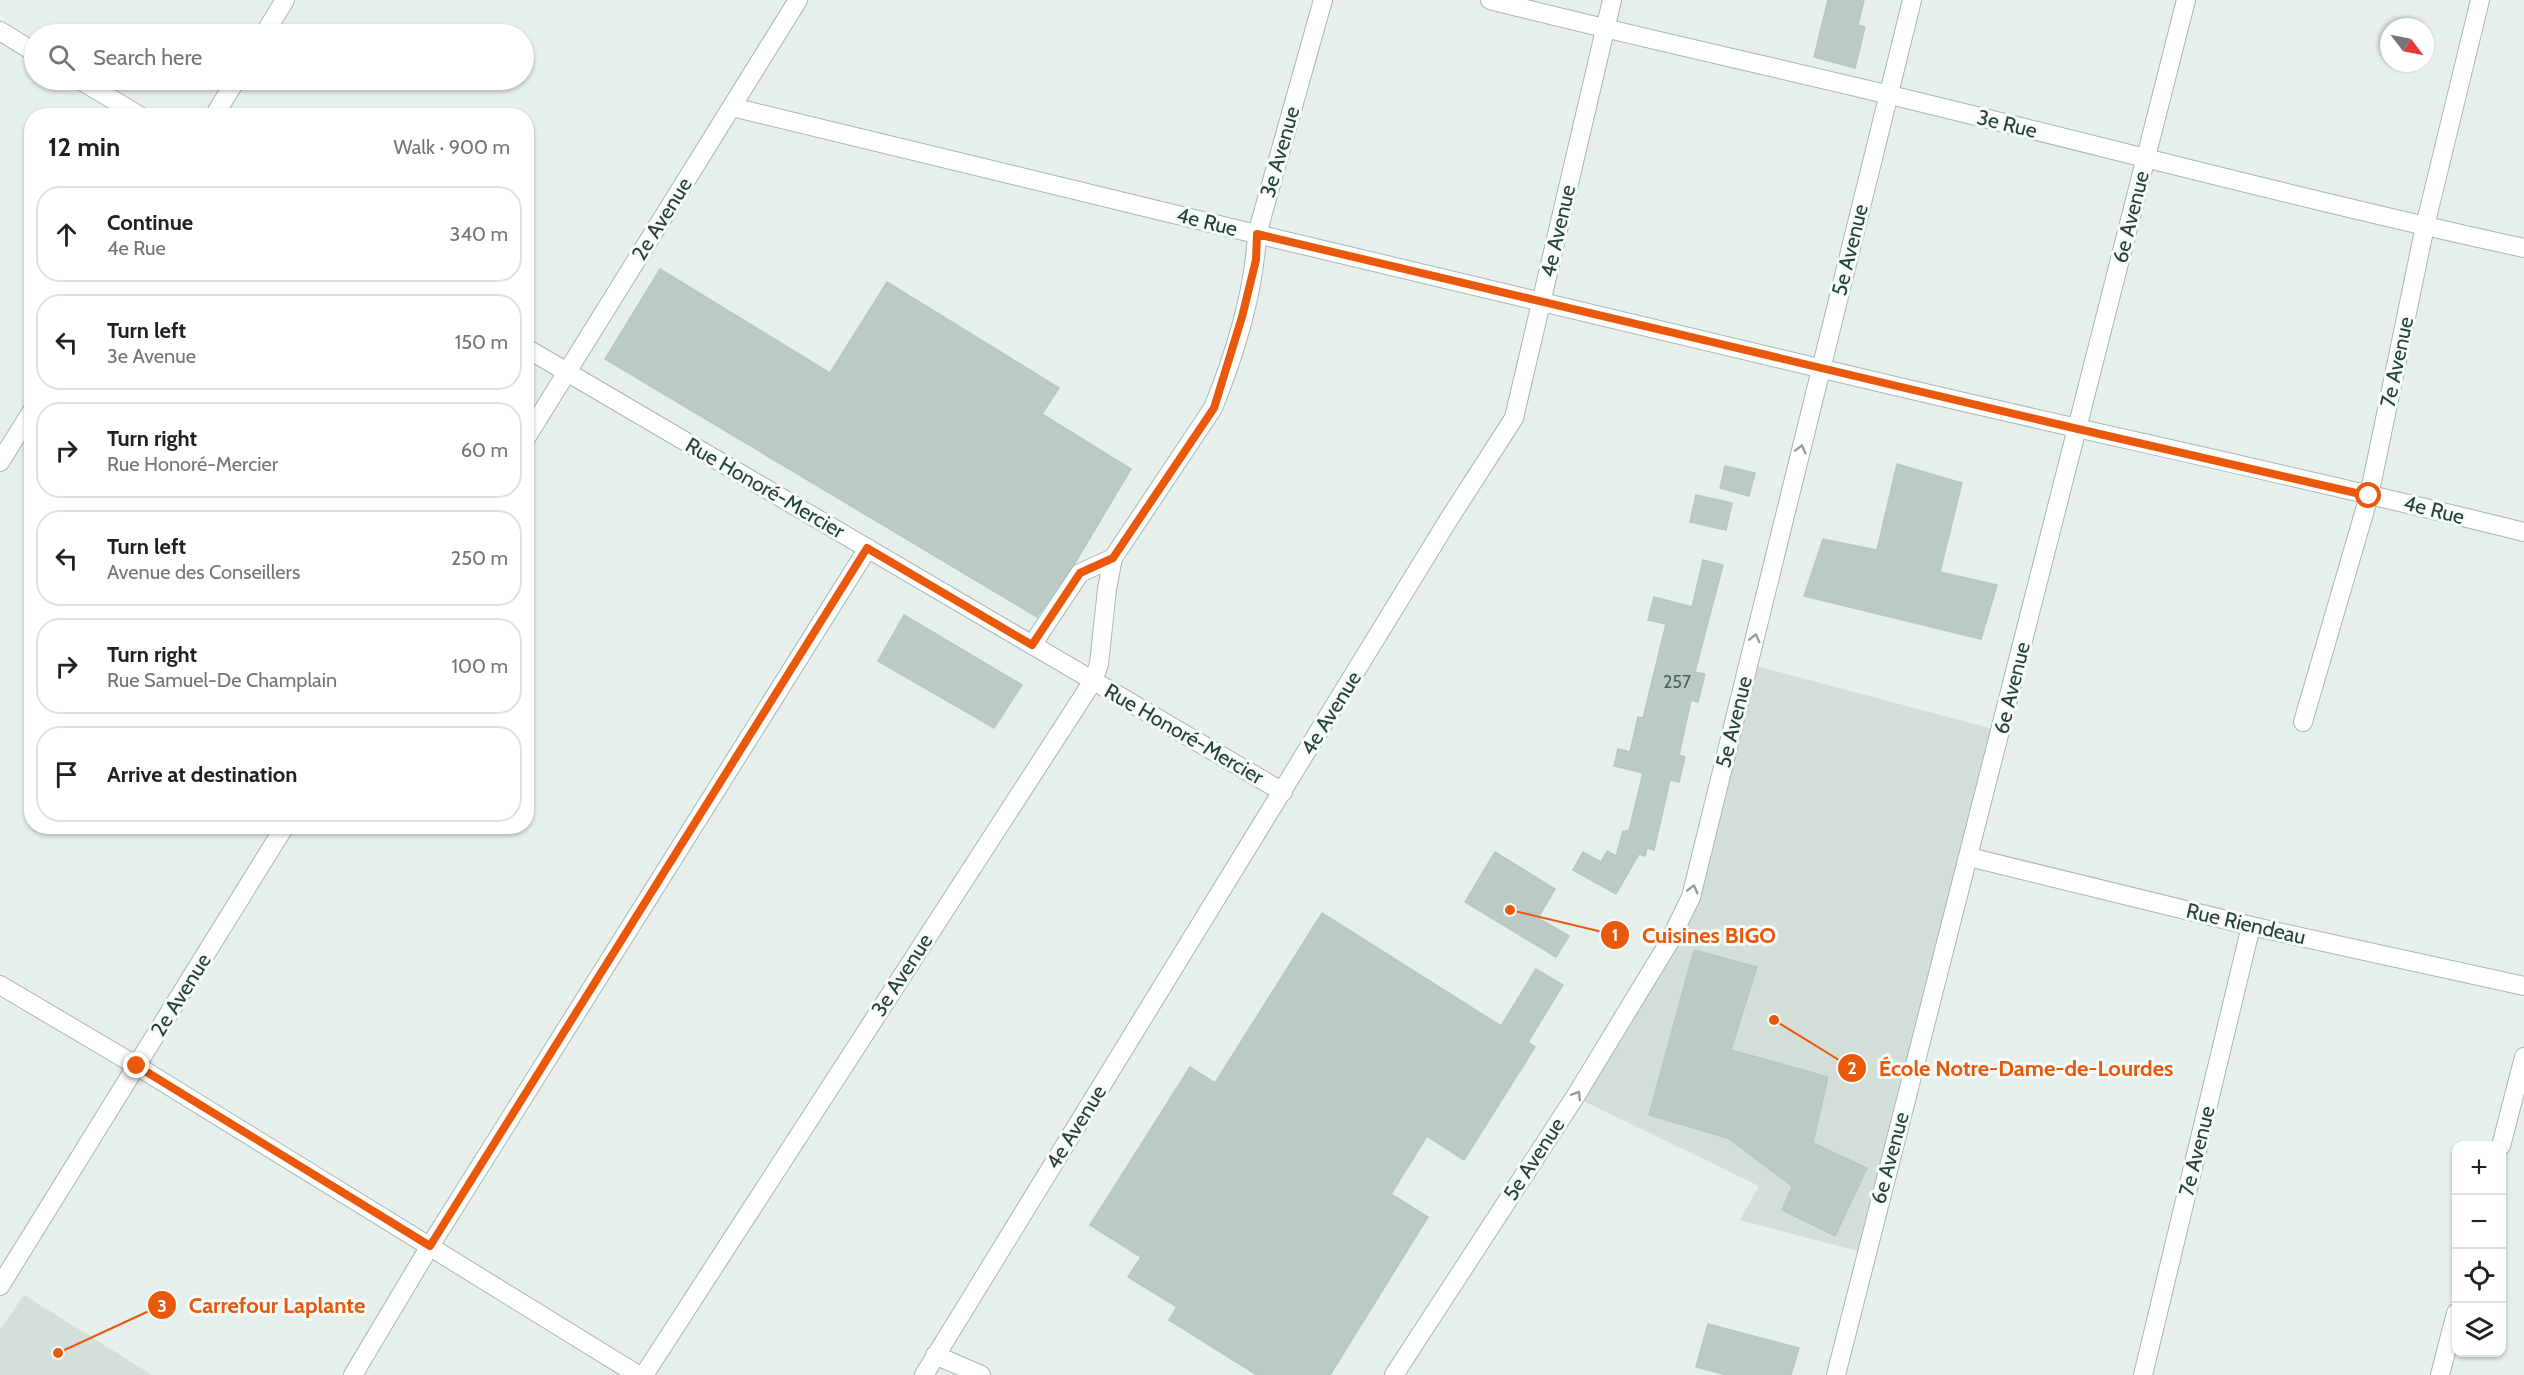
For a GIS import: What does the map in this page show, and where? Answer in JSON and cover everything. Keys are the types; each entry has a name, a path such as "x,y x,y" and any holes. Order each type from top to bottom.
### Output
{"street":[{"path":"270,24 285,0"},
{"name":"2e Avenue","path":"534,425 798,0"},
{"name":"3e Avenue","path":"644,1375 1093,681 1099,664 1107,589 1113,558 1214,408 1242,317 1256,260 1257,234 1323,0"},
{"name":"3e Rue","path":"1490,0 2524,248"},
{"name":"4e Avenue","path":"924,1375 1449,519 1514,418 1612,0"},
{"name":"5e Avenue","path":"1394,1375 1582,1087 1668,944 1691,897 1912,0"},
{"name":"6e Avenue","path":"1836,1375 1865,1253 1969,857 2186,0"},
{"name":"7e Avenue","path":"2303,722 2369,496 2425,226 2480,0"},
{"path":"0,31 24,46"},
{"path":"97,90 127,108"},
{"path":"219,108 230,90"},
{"name":"4e Rue","path":"732,107 1542,303 2524,532"},
{"name":"Rue Honoré-Mercier","path":"534,353 1283,792"},
{"path":"0,462 24,424"},
{"path":"353,1375 430,1246 867,548"},
{"path":"1032,645 1080,573 1113,558"},
{"name":"2e Avenue","path":"0,1286 280,834"},
{"name":"Rue Riendeau","path":"1969,857 2251,926 2524,986"},
{"name":"7e Avenue","path":"2143,1375 2251,926"},
{"path":"0,985 137,1066 638,1375"},
{"path":"2502,1141 2524,1057"},
{"path":"2440,1375 2452,1331"},
{"path":"935,1355 981,1375"}],"shaded area":[{"path":"1749,664 2001,731 1865,1253 1740,1220 1759,1186 1575,1097 1668,944"},
{"path":"24,1295 152,1375 0,1375 0,1330"}],"building":[{"path":"1828,0 1864,0 1858,25 1865,27 1855,68 1814,57"},
{"path":"660,269 830,373 887,282 1059,388 1042,414 1131,469 1075,563 1037,617 605,359"},
{"path":"1897,464 1962,483 1940,572 1997,585 1981,639 1804,596 1823,539 1877,550"},
{"path":"1725,466 1755,473 1749,496 1720,488"},
{"path":"1696,495 1732,503 1726,530 1690,522"},
{"path":"1703,560 1723,565 1695,672 1705,674 1698,702 1691,700 1679,755 1685,757 1679,782 1670,780 1654,850 1647,848 1645,856 1639,854 1616,894 1573,870 1583,852 1601,862 1607,851 1616,856 1623,831 1629,831 1643,773 1614,766 1618,749 1630,752 1638,717 1643,718 1666,624 1648,620 1654,597 1692,607"},
{"path":"904,615 1022,685 994,728 878,661"},
{"path":"1495,852 1555,889 1538,918 1569,936 1556,957 1465,902"},
{"path":"1322,913 1501,1026 1536,969 1563,985 1528,1042 1535,1047 1464,1160 1427,1136 1391,1194 1428,1217 1330,1375 1257,1375 1169,1320 1177,1307 1128,1277 1141,1257 1090,1225 1190,1067 1215,1083"},
{"path":"1694,950 1757,967 1731,1050 1828,1077 1813,1143 1867,1168 1835,1236 1782,1210 1792,1186 1728,1138 1649,1115"},
{"path":"1708,1324 1799,1348 1791,1375 1727,1375 1696,1367"}],"place":[{"name":"Cuisines BIGO","path":"1510,910"},
{"name":"École Notre-Dame-de-Lourdes","path":"1774,1020"},
{"name":"Carrefour Laplante","path":"58,1353"}],"route":[{"path":"137,1066 430,1246 867,548 1032,645 1080,573 1113,558 1130,536 1172,468 1214,408 1242,317 1256,260 1257,234 1542,303 2369,496"}]}
